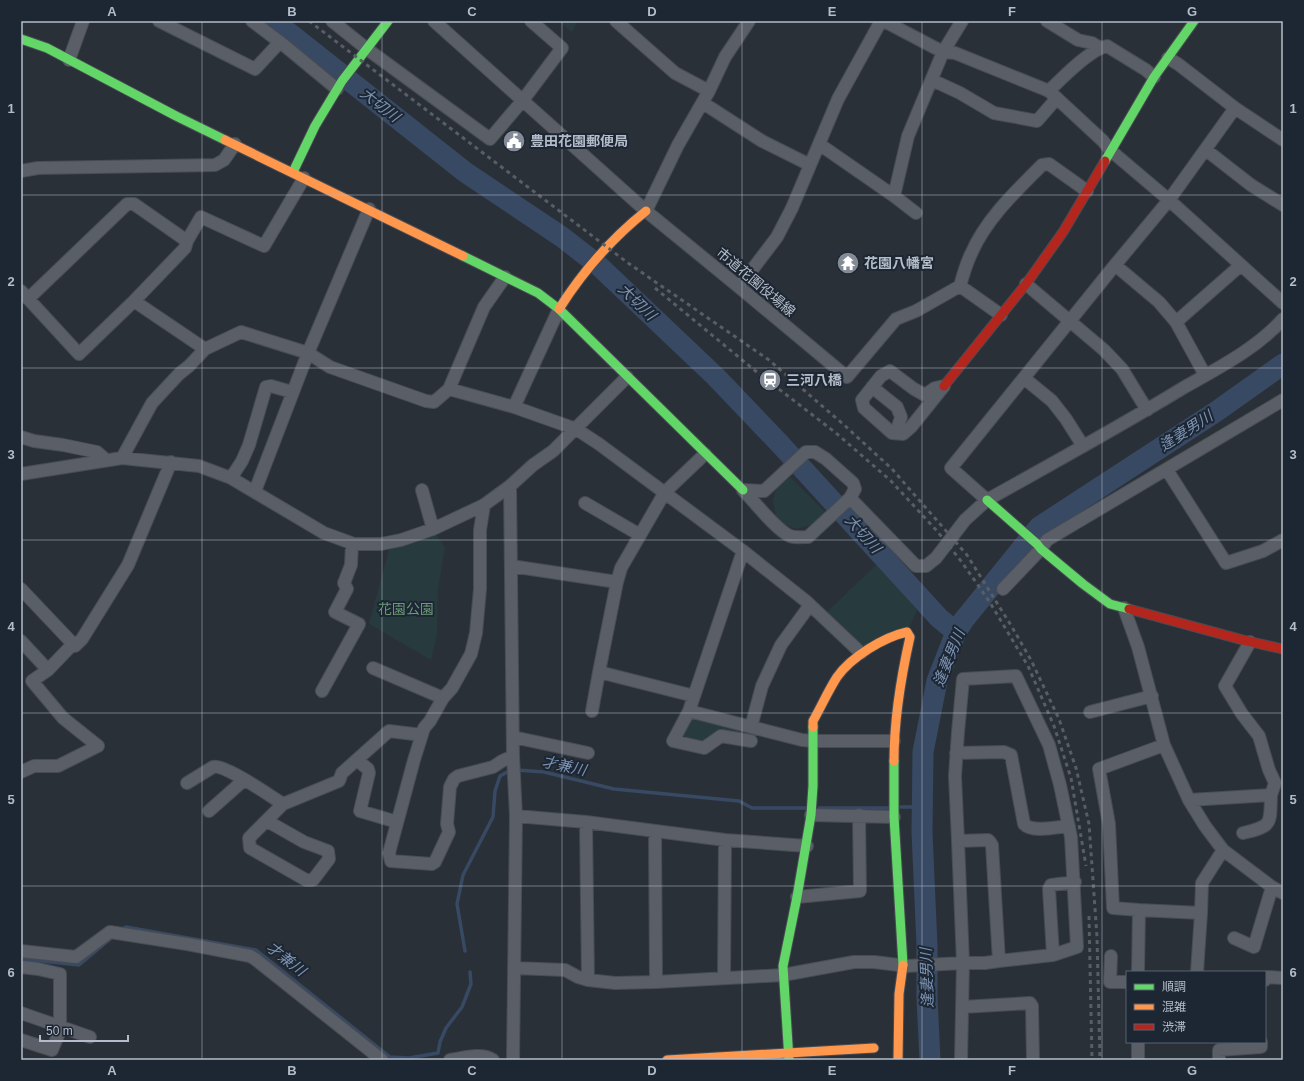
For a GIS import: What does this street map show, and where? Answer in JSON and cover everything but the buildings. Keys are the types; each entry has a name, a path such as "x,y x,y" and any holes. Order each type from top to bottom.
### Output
{"street":[{"path":"69,60 83,21"},
{"path":"159,21 255,69 280,42"},
{"path":"252,21 340,85"},
{"path":"332,21 367,49 490,139 523,100 562,48 531,21"},
{"path":"293,172 315,126 340,85 388,21"},
{"name":"市道花園役場線","path":"434,21 646,211 847,377 896,319 916,311 960,286"},
{"path":"616,21 675,73 709,91"},
{"path":"514,407 559,309 572,287 602,250 625,227 646,211 678,145 703,103 725,57 749,21"},
{"path":"739,287 777,237 792,208 838,100 883,21 943,52 955,53 1053,95 1103,141 1110,150 1169,200 1283,303"},
{"path":"894,196 908,136 943,52 962,21"},
{"path":"1048,21 1078,40 1092,43 1100,48"},
{"path":"925,395 914,389 890,371 881,376 862,400 864,408 892,433 904,434 911,427 1026,284 1062,232 1154,77 1194,21"},
{"path":"21,39 47,48 176,116 538,293 559,309 743,490 778,528 789,535 799,538 808,537 850,498 855,489 853,483 826,459 814,452 806,452 764,491 743,490"},
{"path":"932,80 960,93 994,113 1037,121 1072,68 1100,48 1107,46 1146,70 1154,77"},
{"path":"1168,58 1235,108 1283,140"},
{"path":"703,103 762,141 810,165"},
{"path":"1235,108 1169,200 951,468 1083,584 1110,604 1250,642 1283,649"},
{"path":"21,171 38,168 215,165 224,160 235,144"},
{"path":"819,144 894,196 916,214"},
{"path":"1206,150 1251,185 1283,205"},
{"path":"1001,315 960,286 971,254 988,224 1012,195 1042,165 1049,164 1087,191"},
{"path":"187,242 134,204 127,204 25,295 79,354 134,301 185,248 201,217 264,246 304,178"},
{"path":"255,491 292,392 369,210"},
{"path":"1115,265 1159,302 1176,322 1205,375"},
{"path":"1176,322 1241,265"},
{"path":"122,458 152,403 179,374 205,349 241,332 308,353 330,367 426,401 434,402 450,389 484,307 506,277"},
{"path":"1026,284 1104,350 1122,370 1147,410"},
{"path":"134,301 205,349"},
{"path":"850,498 916,566 926,566 936,558 965,520 987,500 1147,410 1248,350 1274,329 1283,319"},
{"path":"21,474 122,458 199,466 231,478 324,533 352,544 381,544 401,540 434,529 484,505 510,486 533,465 553,451 627,377"},
{"path":"1024,378 1052,401 1066,419 1083,446"},
{"path":"231,478 242,461 249,445 266,386 292,392"},
{"path":"925,395 935,388 944,386"},
{"path":"872,387 897,407 900,417 896,433"},
{"path":"450,389 514,407 576,429 665,492 743,551 807,602 861,653"},
{"path":"925,395 925,409"},
{"path":"1003,589 1039,546 1047,540 1283,400"},
{"path":"21,437 34,441 97,452 106,460"},
{"path":"592,711 621,568 665,492 705,454"},
{"path":"21,772 34,766 58,766 98,746 63,718 32,682 48,670 73,644 75,646 82,639 128,565 171,462"},
{"path":"1167,470 1226,564 1263,551 1283,540"},
{"path":"510,486 513,737 516,816 513,1060"},
{"path":"422,490 434,529"},
{"path":"764,491 765,513"},
{"path":"585,503 640,536"},
{"path":"484,505 480,530 480,589 471,654 452,688 443,698 430,721 424,728 389,853 391,861 432,864 435,862 449,832 447,824 450,787 454,780 458,776 492,767 502,761 514,766"},
{"path":"322,691 359,624 335,612 347,589 344,583 351,565 352,544"},
{"path":"743,551 689,711 673,742 704,748 721,736 751,741"},
{"path":"511,566 617,582"},
{"path":"21,589 73,644"},
{"path":"751,727 762,686 777,652 791,629 810,605"},
{"path":"1124,608 1138,647 1164,745 1189,800 1205,826 1223,850 1283,894"},
{"path":"789,1056 783,966 798,897 811,815 814,786 813,721 838,676 861,653 898,634 907,632 910,637 902,672 894,741 894,817 905,965 899,994 898,1060"},
{"path":"22,642 48,670"},
{"path":"1243,833 1261,829 1266,826 1270,819 1271,795 1275,783 1268,770 1259,736 1242,714 1225,686 1250,642"},
{"path":"373,668 443,698"},
{"path":"599,672 694,696"},
{"path":"514,968 565,970 578,977 588,980 615,983 656,982 783,975 854,962 905,965 959,963 985,963 1053,955 1077,947 1071,837 1060,785 1049,745 1016,676 963,679 955,776 958,841 959,963 962,1007 961,1060"},
{"path":"1090,712 1152,696"},
{"path":"689,711 802,740 894,741"},
{"path":"267,821 304,842 328,851 329,860 313,880 306,880 250,848 250,838 283,804 339,781 342,773 389,730 422,735"},
{"path":"513,737 588,753"},
{"path":"1164,745 1099,769 1109,824 1113,908 1200,913"},
{"path":"956,753 1004,752 1011,755 1024,824 1030,829 1069,826"},
{"path":"357,760 368,769 369,773 360,811 397,822"},
{"path":"187,783 217,766 231,772 283,804"},
{"path":"209,811 244,780"},
{"path":"1189,800 1271,795"},
{"path":"811,815 894,817"},
{"path":"798,897 860,890 859,815"},
{"path":"516,816 586,822 725,840 807,846"},
{"path":"586,822 588,980"},
{"path":"655,831 656,982"},
{"path":"724,978 725,840"},
{"path":"958,841 988,840 992,845 999,961"},
{"path":"1197,971 1202,883 1223,850"},
{"path":"1053,955 1049,889 1051,885 1074,882"},
{"path":"1234,938 1254,947 1272,887"},
{"path":"1138,971 1139,910"},
{"path":"21,951 76,957 110,932 250,956 382,1060"},
{"path":"1111,956 1110,982 1126,982"},
{"path":"21,967 60,974 60,1026 59,1033 52,1050 21,1040"},
{"path":"1266,979 1268,977 1283,978"},
{"path":"962,1007 1030,1003 1032,1006 1033,1060"},
{"path":"21,1013 90,1037"},
{"path":"1138,1043 1138,1060"},
{"path":"1219,1060 1219,1050 1261,1047 1261,1043"},
{"path":"667,1060 789,1056 874,1048"},
{"path":"450,1060 471,1056 488,1057 493,1060"}],"green space":[{"path":"558,21 578,21 572,32"},
{"path":"790,477 825,512 817,522 796,529 781,523 776,516 773,501 776,488"},
{"name":"花園公園","path":"434,532 445,547 438,589 437,634 431,660 369,624 389,550"},
{"path":"879,562 917,610 910,626 862,648 827,612"},
{"path":"690,714 752,731 750,738 721,733 704,746 677,740"}],"waterway":[{"name":"大切川","path":"274,21 465,172 562,237 598,265 716,377 780,444 939,618 956,632"},
{"name":"逢妻男川","path":"930,1060 922,832 923,752 937,681 956,632 963,621 1039,527 1217,411 1283,364"},
{"name":"才兼川","path":"465,951 457,904 463,875 493,817 495,791 500,776 511,770"},
{"name":"才兼川","path":"517,770 544,772 614,789 739,801 752,808 806,808"},
{"name":"才兼川","path":"901,807 914,807 923,812"},
{"name":"才兼川","path":"819,808 888,808"},
{"name":"才兼川","path":"122,930 126,927 256,950 390,1057 409,1058 438,1053 440,1042 446,1028 462,1007 471,984 470,972"},
{"name":"才兼川","path":"21,959 79,965 115,935"}],"railway":[{"path":"309,21 628,263 769,360 892,469 967,555 1031,660 1059,719 1076,768 1089,824 1097,937 1100,1060"},
{"path":"655,288 758,373 836,433 891,481 937,531 961,561 989,601 1028,666 1054,726 1071,778 1086,866"},
{"path":"1089,916 1092,1060"}],"traffic: fast":[{"path":"293,172 315,126 342,81 388,21"},
{"path":"1105,161 1154,77 1194,21"},
{"path":"21,39 47,48 225,140"},
{"path":"463,256 538,293 559,309 743,490"},
{"path":"987,500 1041,549 1083,584 1110,604 1129,609"},
{"path":"789,1060 783,966 811,815 813,786 813,727"},
{"path":"894,761 894,817 903,965"}],"traffic: slow":[{"path":"225,140 463,256"},
{"path":"559,309 598,256 609,244 646,211"},
{"path":"813,727 813,721 834,682 843,670 859,655 878,643 907,632 910,637 899,698 895,730 894,761"},
{"path":"898,1060 899,994 903,965"},
{"path":"667,1060 874,1048"}],"traffic: jam":[{"path":"944,386 1026,284 1063,232 1105,161"},
{"path":"1129,609 1243,640 1283,649"}],"place":[{"name":"豊田花園郵便局","path":"514,141"},
{"name":"花園八幡宮","path":"848,263"},
{"name":"三河八橋","path":"770,380"}]}
